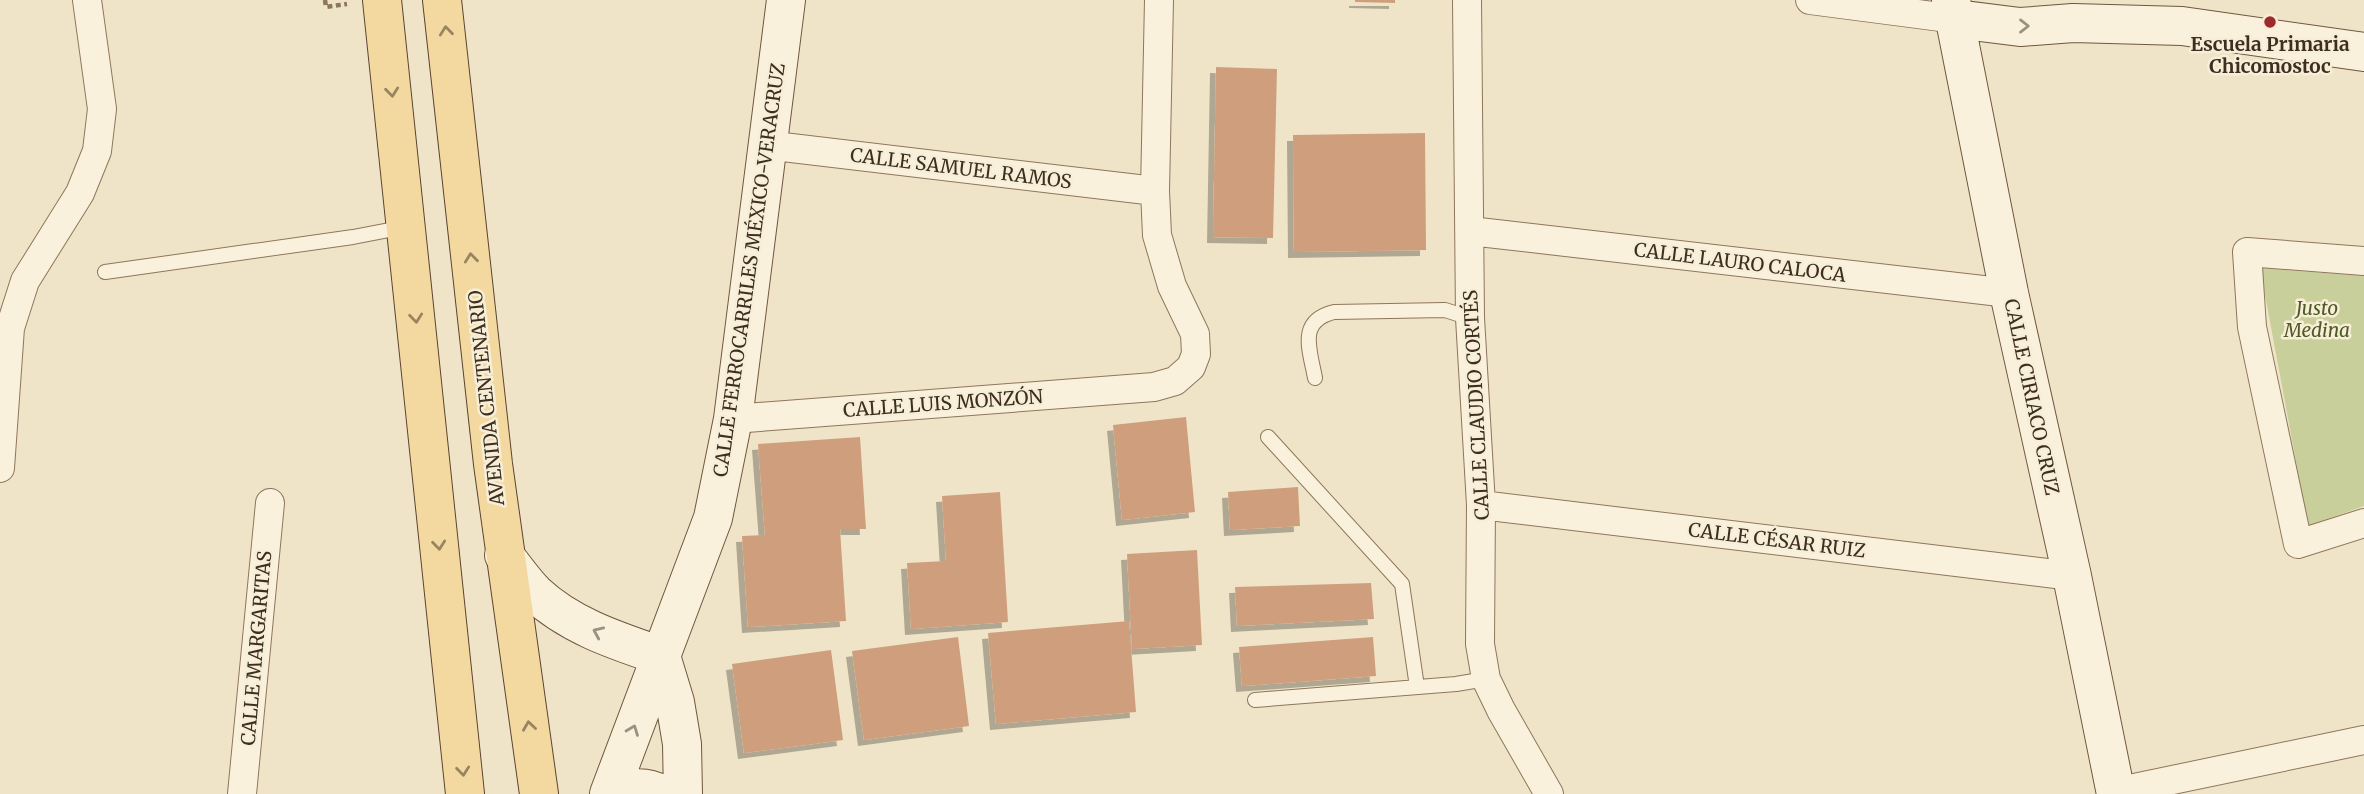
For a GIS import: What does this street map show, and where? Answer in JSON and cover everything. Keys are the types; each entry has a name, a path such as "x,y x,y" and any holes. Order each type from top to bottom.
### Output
{"main road":[{"path":"382,0 465,794"},
{"name":"AVENIDA CENTENARIO","path":"442,0 504,555 539,794"}],"street":[{"path":"0,468 10,328 25,281 80,193 97,151 102,109 87,0"},
{"name":"CALLE FERROCARRILES MÉXICO-VERACRUZ","path":"609,794 713,518 733,419 786,0"},
{"path":"1155,191 1159,0"},
{"name":"CALLE CLAUDIO CORTÉS","path":"1467,0 1470,318 1481,505 1480,644 1486,678 1549,794"},
{"path":"1810,0 1954,10 2020,27 2073,23 2182,26 2364,51"},
{"name":"CALLE CIRIACO CRUZ","path":"1954,10 2009,293 2072,576 2115,793"},
{"name":"CALLE SAMUEL RAMOS","path":"766,145 1155,191"},
{"name":"CALLE LUIS MONZÓN","path":"733,419 1154,387 1175,381 1191,367 1196,354 1195,334 1172,286 1157,236 1155,191"},
{"name":"CALLE LAURO CALOCA","path":"1471,231 2009,293"},
{"path":"2364,261 2246,252 2252,327 2298,544 2364,523"},
{"name":"CALLE MARGARITAS","path":"242,794 270,503"},
{"name":"CALLE CÉSAR RUIZ","path":"1481,505 2072,576"},
{"path":"504,555 535,593 562,613 590,629 661,656 675,702 682,744 683,794"},
{"path":"2115,793 2364,740"},
{"path":"617,794 636,787 661,794"}],"lane":[{"path":"105,271 353,237 407,226"},
{"path":"1315,379 1308,342 1309,331 1314,321 1323,314 1445,310 1470,318"},
{"path":"1268,437 1402,584 1417,687"},
{"path":"1255,700 1456,684 1486,678"}],"path":[{"path":"325,0 326,7"}],"green space":[{"name":"Justo Medina","path":"2260,268 2364,276 2364,506 2308,526"}],"building":[{"path":"1395,0 1395,3 1355,2"},
{"path":"1216,67 1277,69 1273,238 1213,237"},
{"path":"1425,133 1426,250 1294,252 1293,135"},
{"path":"1186,417 1195,512 1122,520 1113,425"},
{"path":"860,437 866,529 840,529 846,621 748,627 742,536 765,535 758,444"},
{"path":"1298,487 1300,526 1230,530 1228,492"},
{"path":"1000,492 1008,622 911,629 907,563 946,561 942,496"},
{"path":"1197,550 1202,645 1132,649 1127,554"},
{"path":"1371,583 1374,619 1237,626 1235,587"},
{"path":"1129,621 1136,712 996,724 988,633"},
{"path":"958,637 969,726 864,740 852,651"},
{"path":"1373,637 1376,676 1242,686 1239,647"},
{"path":"831,650 843,740 744,753 732,664"}],"place":[{"name":"Escuela Primaria Chicomostoc","path":"2270,22"}]}
